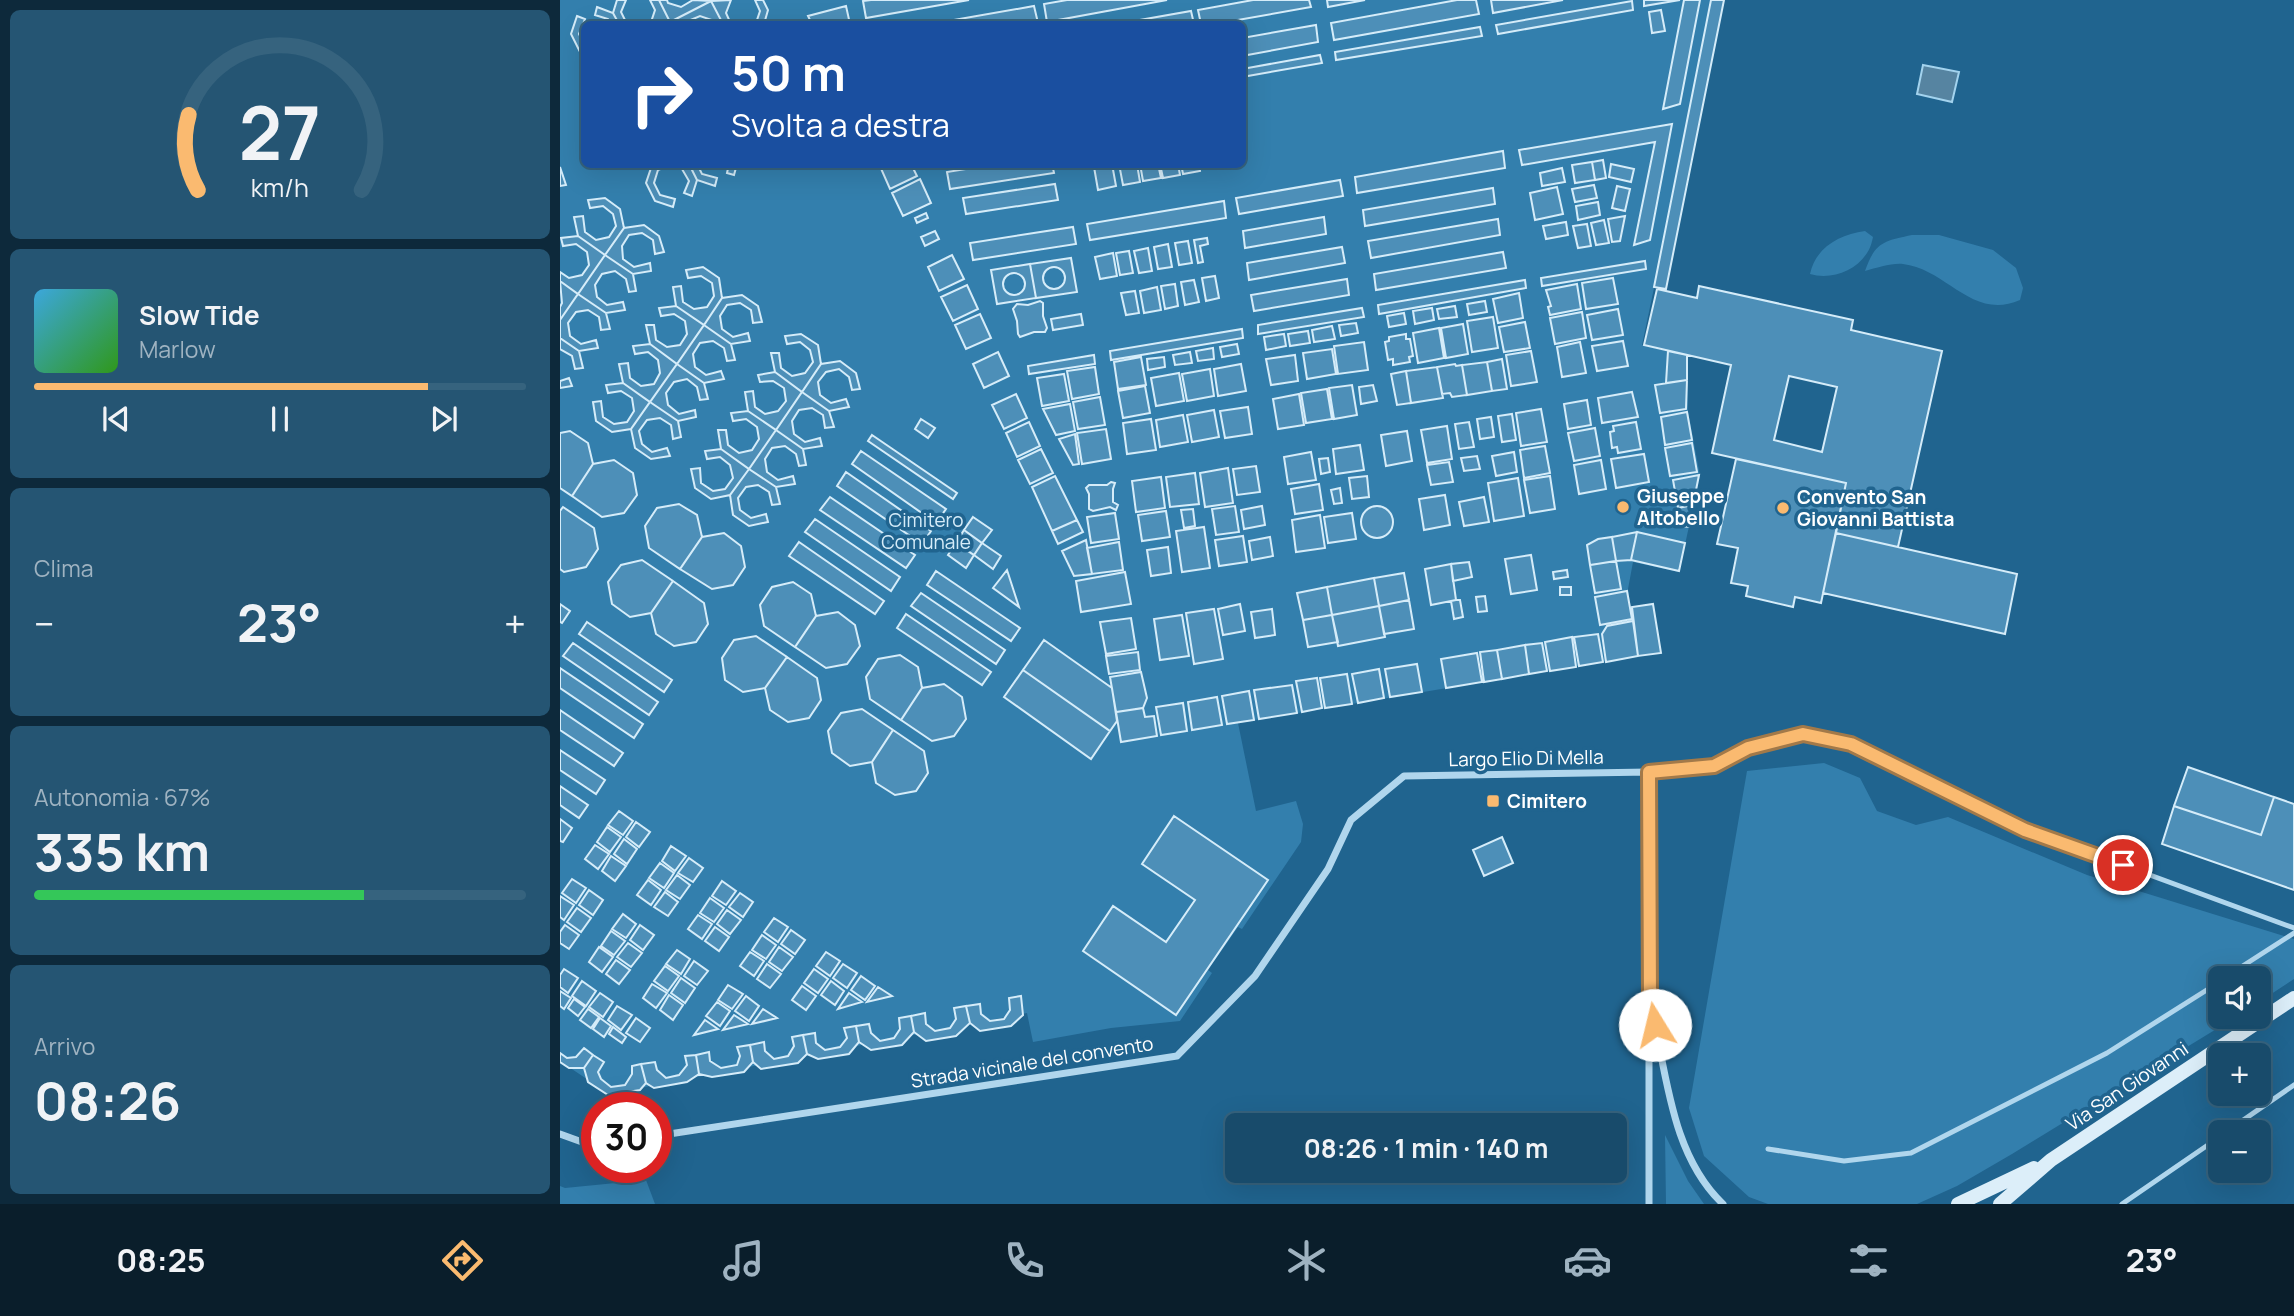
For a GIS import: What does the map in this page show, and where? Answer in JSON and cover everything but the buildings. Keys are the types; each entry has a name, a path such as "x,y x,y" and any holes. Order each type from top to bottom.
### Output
{"main road":[{"name":"Via San Giovanni","path":"2000,1204 2051,1160 2294,998"},
{"name":"Via San Giovanni","path":"1958,1204 2051,1160"}],"street":[{"name":"Largo Elio Di Mella","path":"1404,776 1649,772"},
{"path":"1649,772 1649,1204"},
{"name":"Strada vicinale del convento","path":"672,1134 1177,1056 1255,976 1328,869 1351,820 1404,776"},
{"path":"1650,1001 1680,1134 1689,1157 1708,1190 1723,1204"},
{"path":"560,1134 581,1142"}],"lane":[{"path":"1649,772 1714,766 1748,748 1803,734 1851,744 2025,830 2294,928"},
{"path":"2242,966 2294,933"},
{"path":"1768,1149 1844,1161 1911,1153 2107,1054 2208,988"},
{"path":"2243,1120 2294,1085"},
{"path":"2122,1204 2208,1145"}],"green space":[{"name":"Cimitero Comunale","path":"560,0 1724,0 1666,289 1654,288 1642,345 1687,356 1688,411 1700,476 1679,572 1633,562 1628,589 1638,656 1238,723 1256,811 1296,801 1303,824 1301,842 1242,929 1238,927 1208,970 1212,973 1180,1021 1111,1028 1033,1042 1027,1013 619,1092 606,1092 560,1061"},
{"path":"1865,231 1873,237 1872,241 1867,253 1856,265 1834,275 1810,274 1817,256 1830,244"},
{"path":"1912,235 1939,235 1993,250 2016,268 2023,288 2020,300 2003,305 1988,304 1973,299 1919,268 1903,264 1865,271 1873,254 1882,244"},
{"path":"1824,763 1860,778 1877,811 1916,825 1948,817 2087,875 2294,939 2294,979 2271,994 2271,966 2208,966 2208,1029 2216,1029 2012,1154 1957,1186 1917,1204 1768,1204 1749,1197 1704,1156 1689,1108 1747,771"},
{"path":"1665,1135 1688,1181 1704,1204 1666,1204"},
{"path":"647,1183 655,1204 560,1204 560,1186 565,1188"}],"shaded area":[{"path":"1923,65 1959,72 1952,102 1917,94"}],"place":[{"name":"Giuseppe Altobello","path":"1623,507"},
{"name":"Convento San Giovanni Battista","path":"1783,508"},
{"name":"Cimitero","path":"1493,801"}],"route":[{"path":"1655,1025 1650,1001 1649,772 1714,766 1748,748 1803,734 1851,744 2025,830 2123,865"}]}
